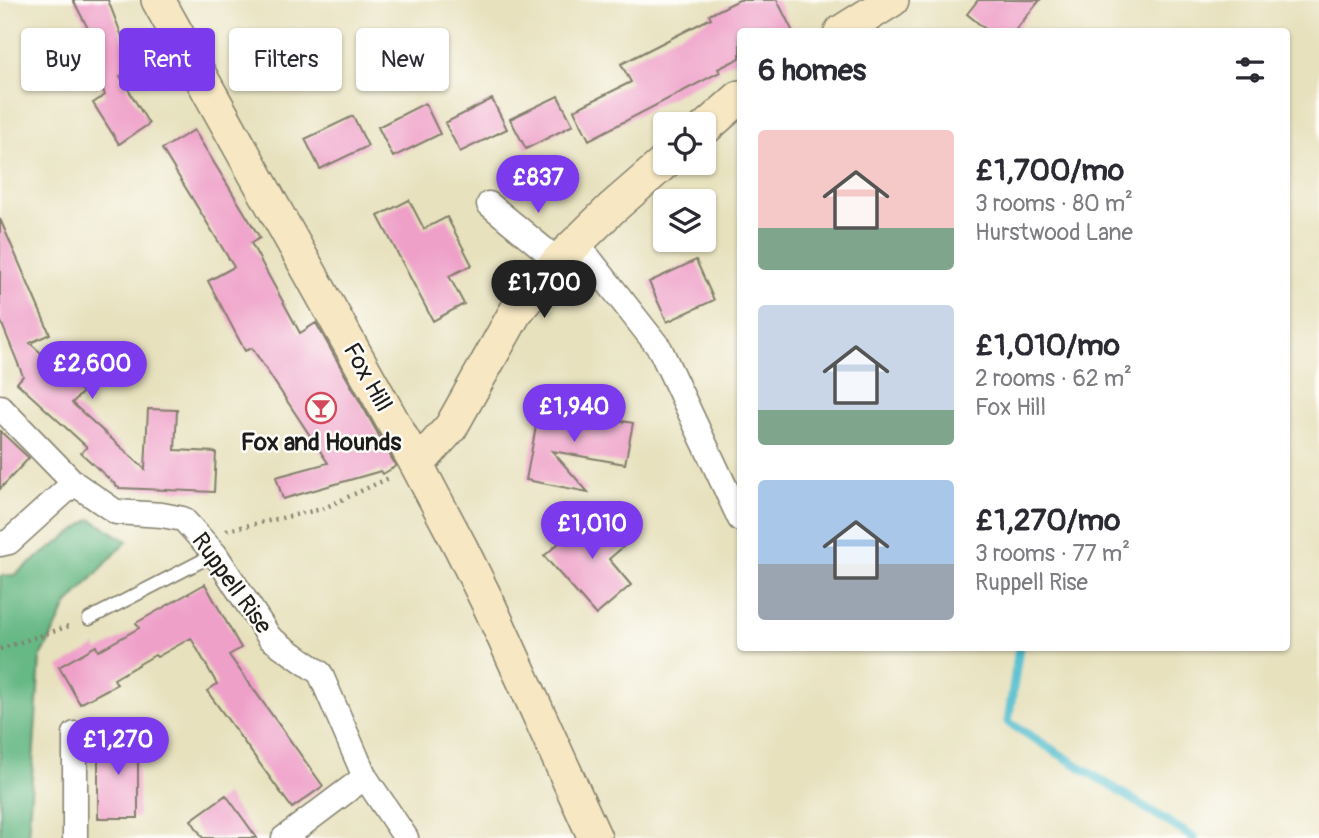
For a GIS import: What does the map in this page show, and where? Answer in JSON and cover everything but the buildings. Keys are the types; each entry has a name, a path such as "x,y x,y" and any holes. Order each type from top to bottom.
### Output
{"main road":[{"name":"Fox Hill","path":"158,0 417,465 489,605 595,838"},
{"path":"847,28 892,0"},
{"path":"716,118 737,100"},
{"path":"417,465 451,426 515,313 567,252 653,172"}],"street":[{"path":"489,204 567,252 660,349 737,513"},
{"name":"Ruppell Rise","path":"0,407 74,483 116,512 183,519 215,554 270,638 320,673 365,777 406,838"},
{"path":"0,544 9,542 74,483"},
{"path":"75,734 75,838"},
{"path":"284,838 365,777"}],"lane":[{"path":"89,619 215,554"}],"path":[{"path":"215,554 228,530 322,509 417,465"},
{"path":"0,649 89,619"}],"green space":[{"path":"91,519 127,541 67,605 40,659 28,838 0,838 0,576 14,575"}],"waterway":[{"path":"1019,651 1008,722 1194,838"}],"place":[{"name":"Fox and Hounds","path":"321,408"}]}
